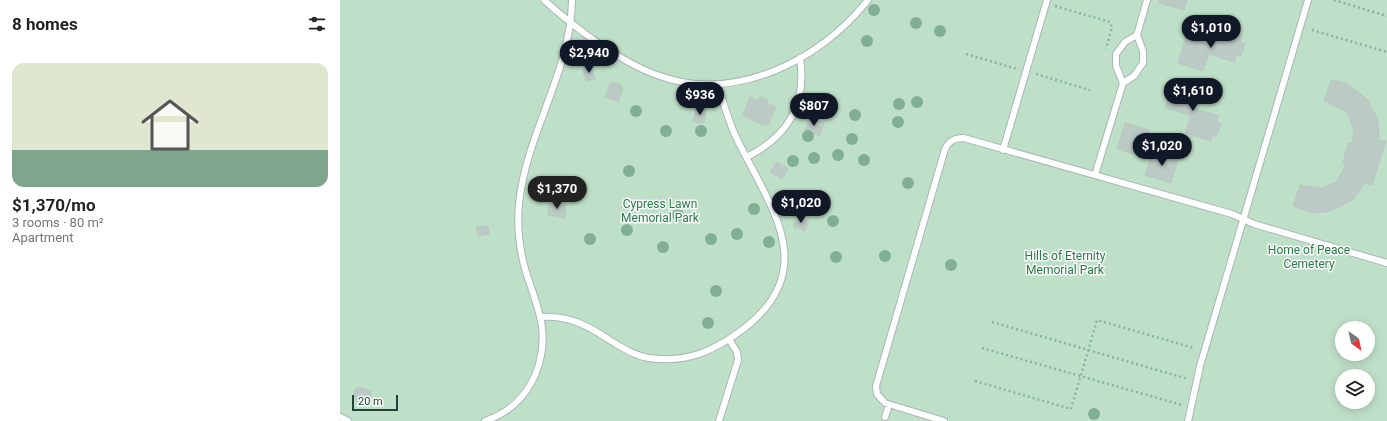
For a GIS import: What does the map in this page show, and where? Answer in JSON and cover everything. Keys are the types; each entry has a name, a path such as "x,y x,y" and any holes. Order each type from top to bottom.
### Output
{"lane":[{"path":"544,0 617,56 646,71 685,82 718,84 741,81 771,73 800,58 841,27 868,0"},
{"path":"485,421 503,414 522,397 534,378 542,347 541,317 520,249 519,204 531,150 566,52 571,22 572,0"},
{"path":"1123,83 1134,76 1144,63 1143,51 1137,35 1147,0"},
{"path":"1188,421 1204,351 1308,0"},
{"path":"1003,150 1046,2"},
{"path":"1095,175 1123,83 1116,66 1116,56 1121,45 1137,35"},
{"path":"747,157 776,138 791,119 800,97 800,58"},
{"path":"541,317 558,317 576,321 595,330 629,352 646,358 688,358 713,349 729,339 762,311 775,294 782,280 785,256 781,231 776,215 730,123 718,84"},
{"path":"944,421 889,405 882,401 877,394 877,382 945,149 950,141 959,138 1095,175 1232,214 1254,224 1387,263"},
{"path":"718,421 738,360 737,352 729,339"},
{"path":"885,417 889,405"},
{"path":"502,421 503,414"},
{"path":"340,417 348,421"}],"path":[{"path":"1334,0 1387,16"},
{"path":"1046,2 1110,22 1112,27 1106,50 1116,56"},
{"path":"1312,30 1387,52"},
{"path":"975,381 1071,409 1097,320 1204,351"},
{"path":"992,322 1196,381"},
{"path":"982,348 1190,408"}],"green space":[{"path":"340,0 1387,0 1387,421 340,421"}],"building":[{"path":"1160,0 1187,0 1184,10 1159,3"},
{"path":"1217,28 1242,35 1240,43 1245,44 1241,56 1237,54 1234,62 1209,54 1203,71 1178,63 1186,37 1212,45"},
{"path":"591,67 595,79 586,81 583,70"},
{"path":"1331,80 1347,83 1367,99 1378,120 1379,140 1386,141 1372,185 1365,183 1354,199 1335,209 1326,212 1311,213 1293,206 1300,185 1322,188 1336,182 1344,169 1345,163 1343,163 1348,143 1352,143 1354,131 1348,114 1342,109 1324,101"},
{"path":"613,82 622,85 621,87 623,88 618,102 605,97 610,83 612,84"},
{"path":"1173,82 1198,90 1193,108 1219,116 1217,122 1221,123 1217,135 1213,134 1211,141 1185,133 1191,115 1165,108"},
{"path":"750,97 756,100 760,97 768,100 767,102 769,104 776,107 768,125 762,125 743,115"},
{"path":"698,107 706,110 704,123 693,122 696,108 698,109"},
{"path":"809,118 824,123 820,136 805,131"},
{"path":"1125,123 1149,130 1141,156 1117,149"},
{"path":"1153,151 1178,159 1171,183 1145,175"},
{"path":"777,162 788,169 782,179 770,172"},
{"path":"566,203 565,218 548,215 548,204"},
{"path":"801,217 809,222 804,231 799,228 794,228 793,224"},
{"path":"488,226 489,234 478,236 476,227"},
{"path":"359,387 372,391 368,404 355,400 353,397 356,388 358,389"}],"park label":[{"name":"Cypress Lawn Memorial Park","path":"660,211"},
{"name":"Home of Peace Cemetery","path":"1309,257"},
{"name":"Hills of Eternity Memorial Park","path":"1065,263"}]}
